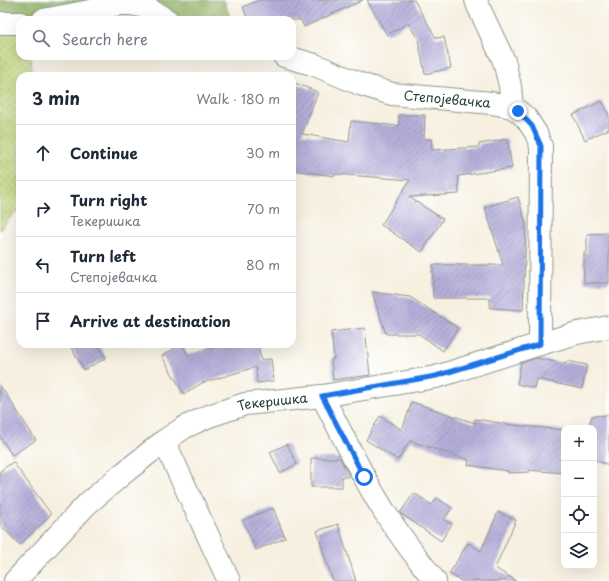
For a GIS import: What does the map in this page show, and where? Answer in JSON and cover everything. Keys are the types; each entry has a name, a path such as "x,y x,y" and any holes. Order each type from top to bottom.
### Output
{"street":[{"path":"476,0 504,61 510,86 512,107"},
{"path":"63,16 119,4 131,4 145,7 160,16"},
{"path":"0,24 16,22"},
{"name":"Степојевачка","path":"296,59 315,65 360,84 392,94 492,103 512,107 529,122 536,132 541,146 540,344"},
{"name":"Текеришка","path":"15,581 87,504 164,441 185,427 209,416 245,404 322,396 436,376 578,333 609,327"},
{"path":"322,396 385,514 411,551 435,581"},
{"path":"164,441 229,581"}],"green space":[{"path":"0,0 224,0 230,16 161,16 155,12 98,16 16,16 16,21 0,23"},
{"path":"0,20 16,21 16,60 31,60 32,72 16,72 16,212 0,230"}],"building":[{"path":"259,0 363,0 304,27 301,20 296,20 296,16 246,16 243,7"},
{"path":"367,0 414,0 436,38 444,37 451,68 425,74 418,39 408,23 387,35"},
{"path":"296,84 318,92 302,134 349,142 351,121 399,126 399,115 425,115 424,139 431,139 432,150 479,147 479,144 507,139 512,168 458,176 459,194 409,197 443,219 422,252 381,225 410,180 335,174 335,176 296,171"},
{"path":"602,101 609,115 609,129 585,140 573,115"},
{"path":"518,197 526,224 523,310 490,308 490,298 433,298 433,265 503,265 485,207"},
{"path":"609,233 609,283 584,283 584,253 587,253 587,234"},
{"path":"372,292 410,297 458,328 443,351 419,334 386,334"},
{"path":"365,328 370,375 333,380 331,359 334,359 331,332"},
{"path":"71,348 100,348 106,358 84,370"},
{"path":"175,348 184,348 188,355 211,348 259,348 261,360 271,359 274,381 257,383 256,367 202,383 184,394 162,356"},
{"path":"536,358 566,364 567,361 587,365 582,389 536,379 534,388 517,384 521,363"},
{"path":"0,385 36,440 12,455 0,437"},
{"path":"412,402 475,423 475,419 513,425 561,430 561,473 529,470 529,472 508,473 508,471 468,465 469,460 410,441 398,460 366,440 380,416 402,430"},
{"path":"609,415 609,465 597,461 597,425 589,425 592,416"},
{"path":"287,444 297,464 280,473 270,452"},
{"path":"311,458 340,458 348,473 348,477 342,477 342,487 311,487"},
{"path":"13,462 51,514 20,545 0,525 0,471"},
{"path":"414,493 432,505 437,498 452,508 444,520 452,524 441,541 400,513"},
{"path":"273,508 285,538 256,550 243,520"},
{"path":"498,512 516,520 495,568 516,581 461,581 449,574 468,543 481,551"},
{"path":"338,524 356,581 333,581 325,557 317,531"}],"route":[{"path":"364,477 322,396 436,376 540,344 541,146 536,132 526,118 518,111"}]}
